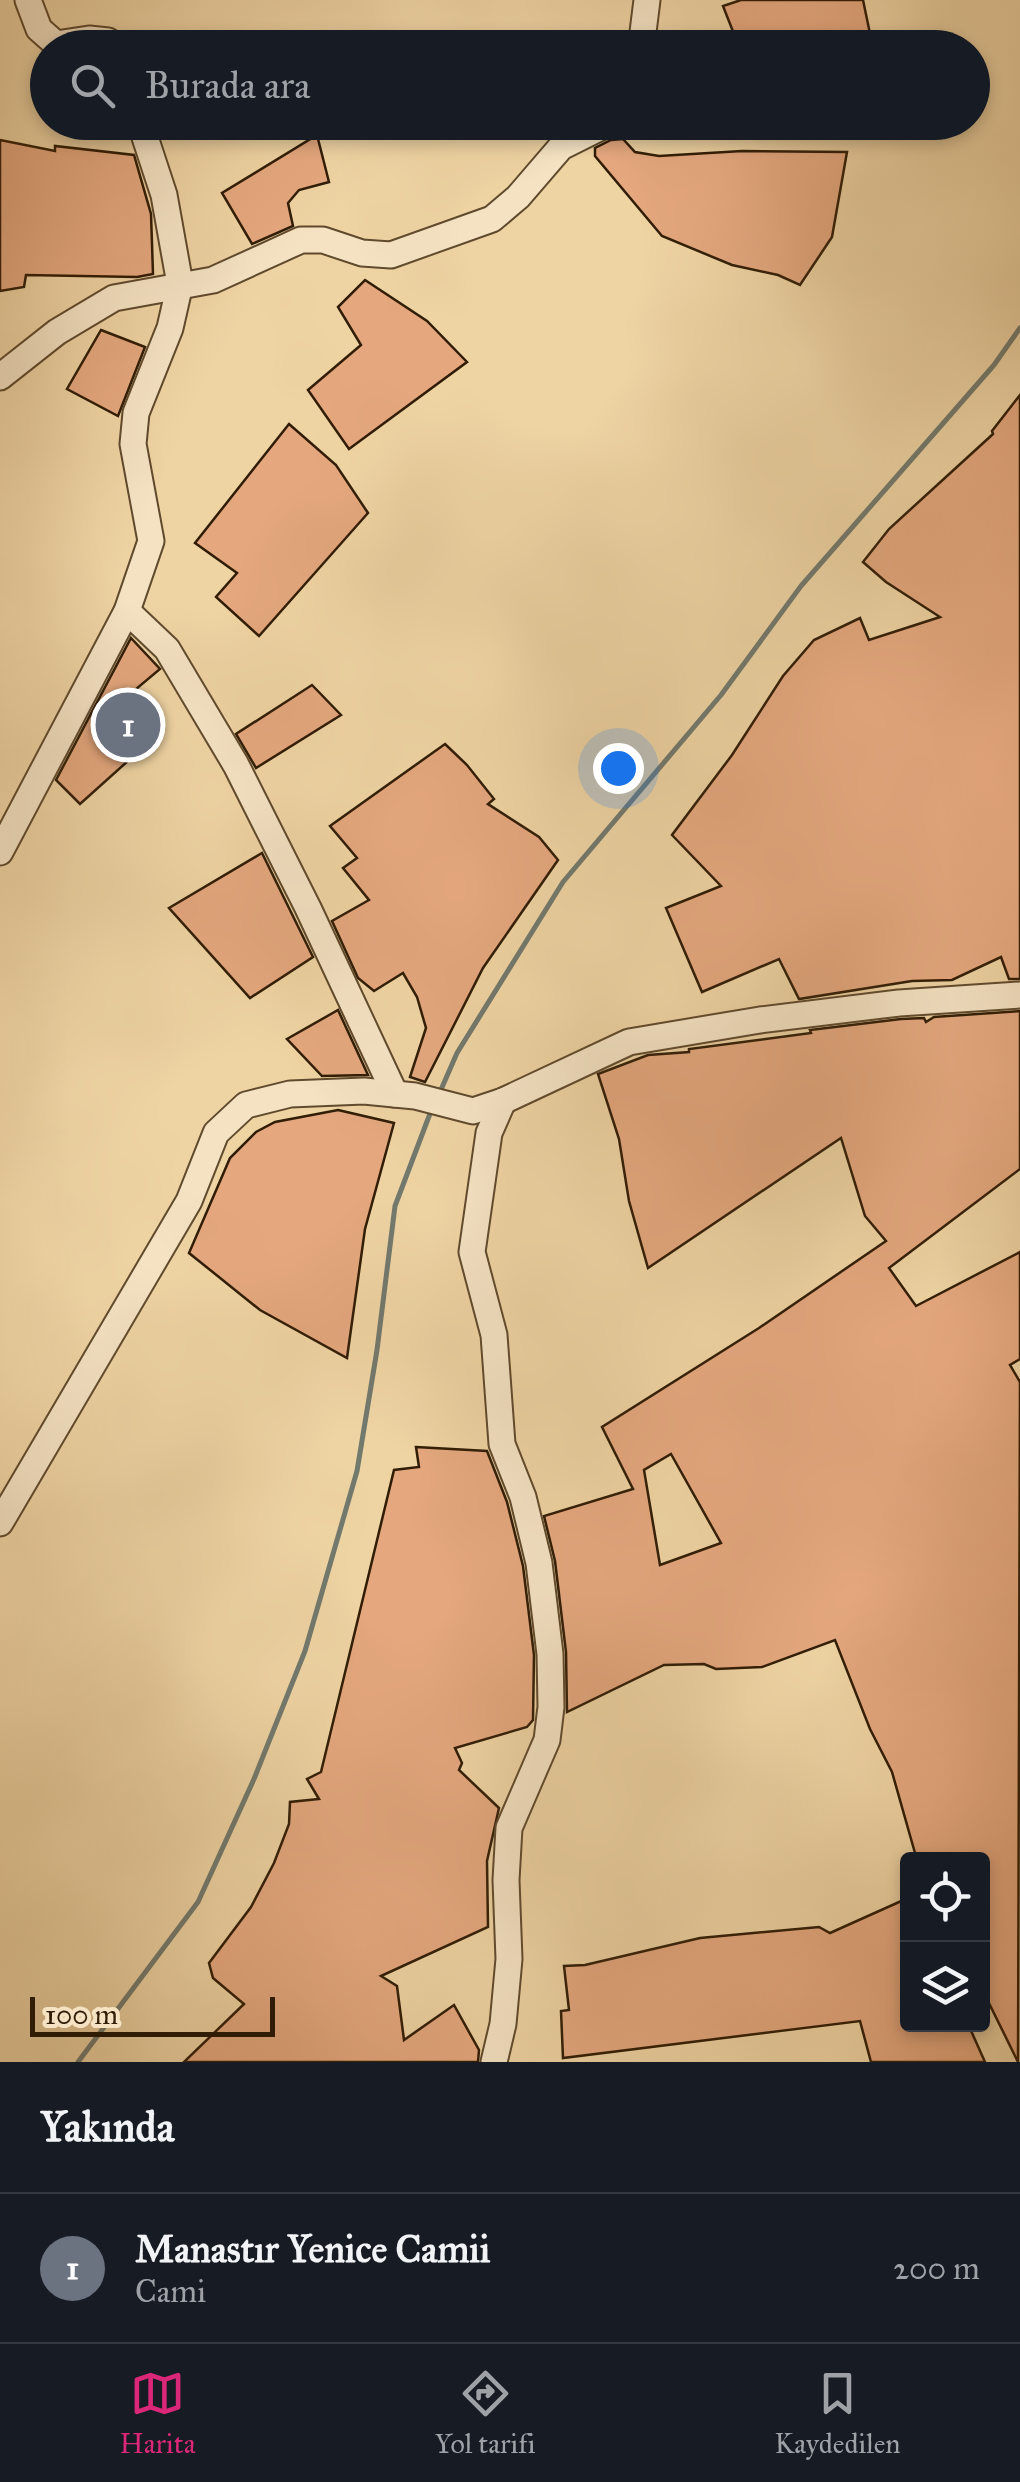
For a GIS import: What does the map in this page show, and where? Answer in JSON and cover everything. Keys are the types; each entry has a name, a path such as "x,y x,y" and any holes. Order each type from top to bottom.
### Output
{"street":[{"path":"28,0 39,30"},
{"path":"643,30 647,0"},
{"path":"0,852 127,611 150,541 133,444 136,414 170,328 180,284 164,195 146,140"},
{"path":"0,377 58,332 114,298 213,280 301,240 322,240 362,253 392,255 492,220 518,197 560,147 574,140"},
{"path":"127,611 168,649 236,765 405,1095"},
{"path":"0,1523 188,1201 216,1133 246,1105 290,1094 364,1090 472,1111 629,1042 760,1020 899,1003 1020,995"},
{"path":"494,2062 503,2024 509,1958 506,1880 510,1828 547,1740 551,1707 550,1654 539,1563 523,1497 502,1444 494,1335 472,1252 489,1133 502,1101"}],"building":[{"path":"741,0 863,0 869,30 732,30 723,6"},
{"path":"0,140 55,151 55,146 134,155 151,214 153,274 26,275 24,287 0,291"},
{"path":"309,140 318,140 329,182 299,190 288,203 293,226 252,244 222,193"},
{"path":"611,140 624,140 635,152 659,156 742,151 847,152 832,237 800,285 778,275 732,265 662,236 595,156 595,148"},
{"path":"365,280 427,321 467,362 349,449 308,390 361,345 338,307"},
{"path":"101,330 145,347 118,416 67,389"},
{"path":"1020,395 1020,979 1009,979 1001,957 952,980 912,981 799,999 779,959 702,992 666,908 721,886 672,835 732,755 783,676 814,640 860,618 869,640 940,617 863,562 889,529 993,434"},
{"path":"289,424 336,465 368,513 259,636 216,597 237,573 195,543"},
{"path":"131,638 160,669 123,700 147,720 122,753 129,760 80,804 56,780"},
{"path":"312,685 341,715 256,768 236,734"},
{"path":"445,744 494,799 488,804 539,837 558,860 483,968 425,1082 410,1077 426,1028 417,997 403,973 374,991 358,978 332,921 369,900 343,868 357,858 330,826"},
{"path":"262,853 313,957 250,998 169,908"},
{"path":"338,1010 368,1075 322,1076 287,1039"},
{"path":"1020,1011 1020,1169 889,1268 916,1306 1020,1252 1020,1359 1010,1365 1020,1382 1018,2062 990,2005 990,1852 915,1852 892,1772 870,1729 835,1640 762,1667 664,1665 567,1712 566,1652 555,1561 544,1516 633,1489 602,1427 759,1328 886,1241 865,1216 841,1138 648,1268 629,1201 619,1139 598,1074 648,1055 901,1019 924,1018 926,1022 934,1017","holes":["671,1454 721,1543 660,1565 644,1470"]},
{"path":"338,1110 394,1123 365,1229 347,1358 260,1310 189,1253 230,1158 256,1132 275,1122"},
{"path":"416,1447 487,1451 507,1502 523,1566 534,1655 533,1720 527,1727 455,1748 462,1763 459,1770 499,1808 487,1861 488,1927 381,1976 397,1986 404,2040 454,2005 479,2050 478,2062 184,2062 244,2004 213,1978 209,1963 251,1907 274,1863 289,1824 290,1802 319,1799 307,1779 321,1772 394,1470 419,1467"},
{"path":"900,1902 900,2032 972,2032 985,2062 871,2062 860,2021 563,2058 561,2011 569,2010 564,1966 585,1965 700,1938 819,1927 830,1933"}],"waterway":[{"path":"440,1092 457,1053 563,882 721,695 801,586 994,365 1020,328"},
{"path":"78,2062 198,1902 254,1779 305,1651 357,1471 395,1206 431,1111"}],"place":[{"name":"Manastır Yenice Camii","path":"128,725"}]}
